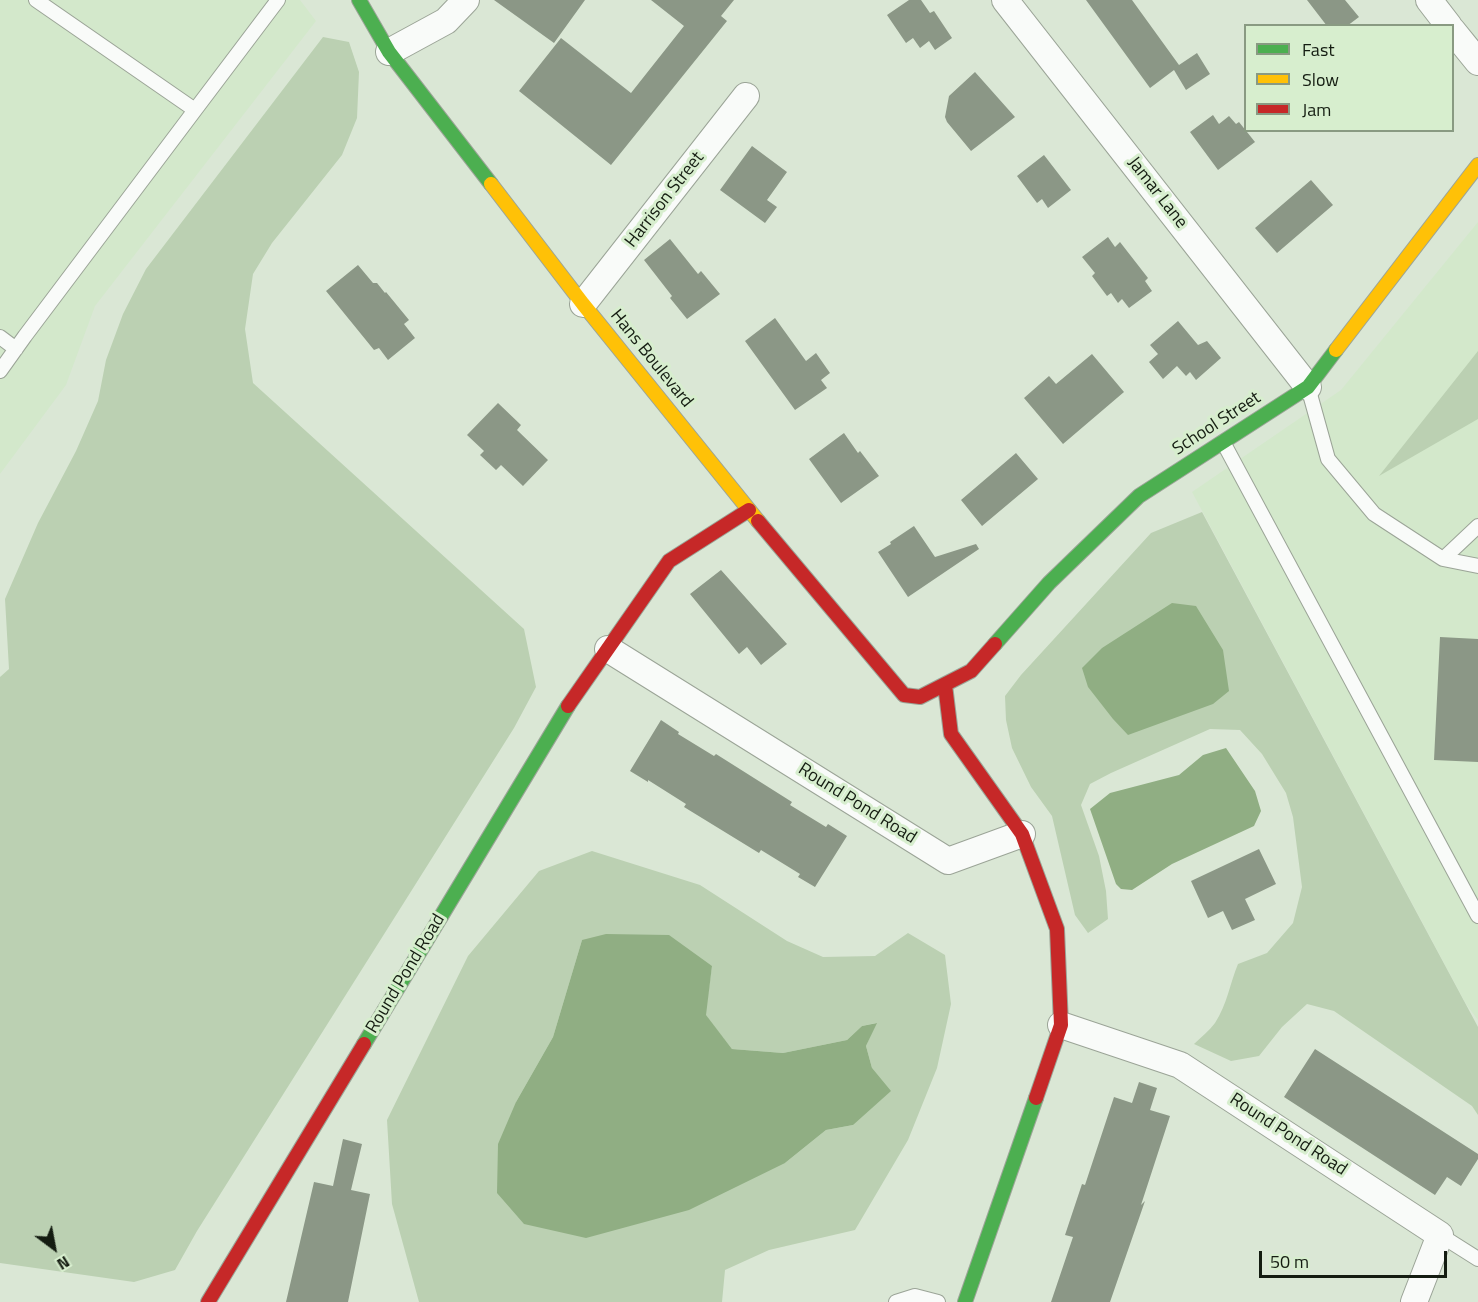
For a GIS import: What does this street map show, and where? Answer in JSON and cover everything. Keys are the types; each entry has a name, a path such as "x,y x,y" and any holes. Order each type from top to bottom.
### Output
{"street":[{"name":"Hans Boulevard","path":"359,0 389,52 584,304 749,510 904,695 920,697 945,685"},
{"path":"389,52 446,21 466,0"},
{"name":"Jamar Lane","path":"1005,0 1308,387"},
{"path":"1429,0 1447,24"},
{"path":"1454,32 1478,62"},
{"name":"Harrison Street","path":"584,304 746,96"},
{"name":"School Street","path":"945,685 971,671 1049,583 1139,496 1308,387 1478,165"},
{"name":"Round Pond Road","path":"208,1302 565,710 669,561 749,510"},
{"name":"Round Pond Road","path":"608,649 948,861 1022,834"},
{"path":"945,685 951,734 1022,834 1057,929 1061,1025 965,1302"},
{"name":"Round Pond Road","path":"1061,1025 1180,1065 1440,1235"},
{"path":"1414,1302 1440,1235"}],"lane":[{"path":"36,0 195,110"},
{"path":"0,371 278,0"},
{"path":"0,337 16,349"},
{"path":"1308,387 1328,459 1374,514 1443,559 1478,566"},
{"path":"1223,442 1478,916"},
{"path":"1443,559 1478,526"},
{"path":"1440,1235 1478,1259"},
{"path":"896,1302 915,1296 938,1302"}],"shaded area":[{"path":"0,0 300,0 316,21 95,306 66,385 0,474"},
{"path":"323,37 349,42 359,72 357,118 342,155 272,243 253,274 245,329 253,383 524,629 536,687 514,728 197,1231 175,1270 134,1282 0,1263 0,677 9,669 5,599 38,523 76,451 98,401 106,360 123,314 146,269"},
{"path":"1478,222 1478,1020 1466,1004 1192,492 1341,390"},
{"path":"1478,351 1478,419 1379,476"},
{"path":"1202,512 1478,1027 1478,1115 1472,1106 1334,1011 1307,1004 1282,1027 1259,1056 1231,1061 1194,1044 1213,1026 1219,1016 1238,964 1267,953 1293,923 1302,887 1293,817 1286,793 1262,754 1240,730 1210,729 1090,784 1081,805 1099,856 1106,891 1108,919 1088,933 1075,915 1052,816 1031,787 1012,748 1006,720 1005,696 1021,675 1151,533"},
{"path":"1172,603 1196,606 1223,650 1229,691 1213,704 1128,735 1088,687 1082,668 1102,648"},
{"path":"1226,748 1255,791 1261,811 1254,826 1172,864 1132,890 1121,889 1116,884 1090,809 1110,793 1179,775 1203,755"},
{"path":"592,851 700,885 787,941 823,957 875,956 908,933 945,955 951,1004 937,1068 908,1140 855,1230 769,1250 725,1270 722,1302 419,1302 392,1204 387,1120 468,956 539,871","holes":["582,940 712,966 705,1015 732,1049 783,1053 847,1040 862,1026 876,1023 866,1046 872,1068 853,1125 826,1130 785,1163 516,1102 553,1037"]},
{"path":"606,934 669,935 712,966 706,1015 732,1049 783,1053 847,1040 862,1026 877,1023 866,1046 872,1068 891,1091 853,1125 826,1130 785,1163 689,1210 586,1238 524,1224 497,1193 498,1144 516,1102 553,1037 582,940"}],"building":[{"path":"494,0 585,0 554,43"},
{"path":"651,0 734,0 721,16 727,21 611,165 519,91 561,38 631,93 684,26"},
{"path":"909,0 921,0 930,13 934,11 952,38 935,50 929,41 920,48 913,38 906,43 887,15"},
{"path":"1086,0 1132,0 1179,65 1197,53 1210,74 1186,90 1174,70 1150,88"},
{"path":"1307,0 1345,0 1359,17 1350,24 1325,24"},
{"path":"975,72 1015,117 971,151 945,117 949,96"},
{"path":"1213,115 1219,124 1229,116 1236,124 1239,122 1244,132 1247,132 1255,142 1218,170 1190,132"},
{"path":"752,146 787,172 767,200 777,207 765,223 720,190"},
{"path":"1044,155 1071,190 1048,208 1042,199 1037,203 1017,176"},
{"path":"1311,180 1333,205 1277,253 1255,228"},
{"path":"1108,237 1115,247 1120,242 1148,278 1145,281 1152,291 1129,308 1122,299 1118,303 1111,293 1107,296 1092,276 1095,273 1082,257"},
{"path":"670,239 698,274 701,271 720,294 687,319 644,260"},
{"path":"358,265 373,283 377,283 386,292 409,320 404,324 415,338 388,360 379,348 374,350 326,291"},
{"path":"775,318 806,361 816,353 830,373 821,380 827,388 795,410 745,341"},
{"path":"1178,321 1198,345 1207,341 1221,358 1196,380 1190,372 1186,376 1177,366 1163,379 1149,362 1158,354 1150,345"},
{"path":"1092,354 1124,392 1063,444 1024,398 1049,376 1056,384"},
{"path":"498,403 521,425 517,430 548,460 523,486 501,465 496,470 480,455 484,451 467,435"},
{"path":"844,433 879,476 841,503 809,459"},
{"path":"1016,453 1038,479 982,526 961,500"},
{"path":"914,526 935,557 976,544 979,549 908,597 878,552"},
{"path":"721,570 787,644 761,665 747,647 739,654 690,594"},
{"path":"1440,637 1478,639 1478,762 1434,760"},
{"path":"661,720 679,732 678,734 714,756 716,754 792,802 790,805 826,827 828,824 847,836 815,887 798,877 800,874 761,850 759,853 684,807 686,804 630,771"},
{"path":"1259,849 1276,884 1245,899 1255,920 1232,930 1223,911 1208,918 1191,881"},
{"path":"1315,1049 1478,1154 1478,1159 1461,1186 1447,1177 1435,1195 1284,1097"},
{"path":"1139,1082 1157,1088 1150,1110 1170,1116 1141,1205 1145,1201 1110,1302 1051,1302 1073,1237 1065,1235 1082,1184 1085,1185 1114,1097 1132,1103"},
{"path":"343,1139 362,1144 351,1190 370,1194 348,1302 286,1302 314,1182 333,1186"}],"traffic: fast":[{"path":"359,0 389,52 491,184"},
{"path":"995,644 1049,583 1139,496 1308,387 1336,350"},
{"path":"364,1044 568,706"},
{"path":"965,1302 1036,1098"}],"traffic: slow":[{"path":"1336,350 1478,165"},
{"path":"491,184 583,304 758,521"}],"traffic: jam":[{"path":"568,706 669,561 749,510"},
{"path":"758,521 904,695 920,697 971,671 995,644"},
{"path":"945,685 951,734 1022,834 1057,929 1061,1025 1036,1098"},
{"path":"208,1302 364,1044"}]}
